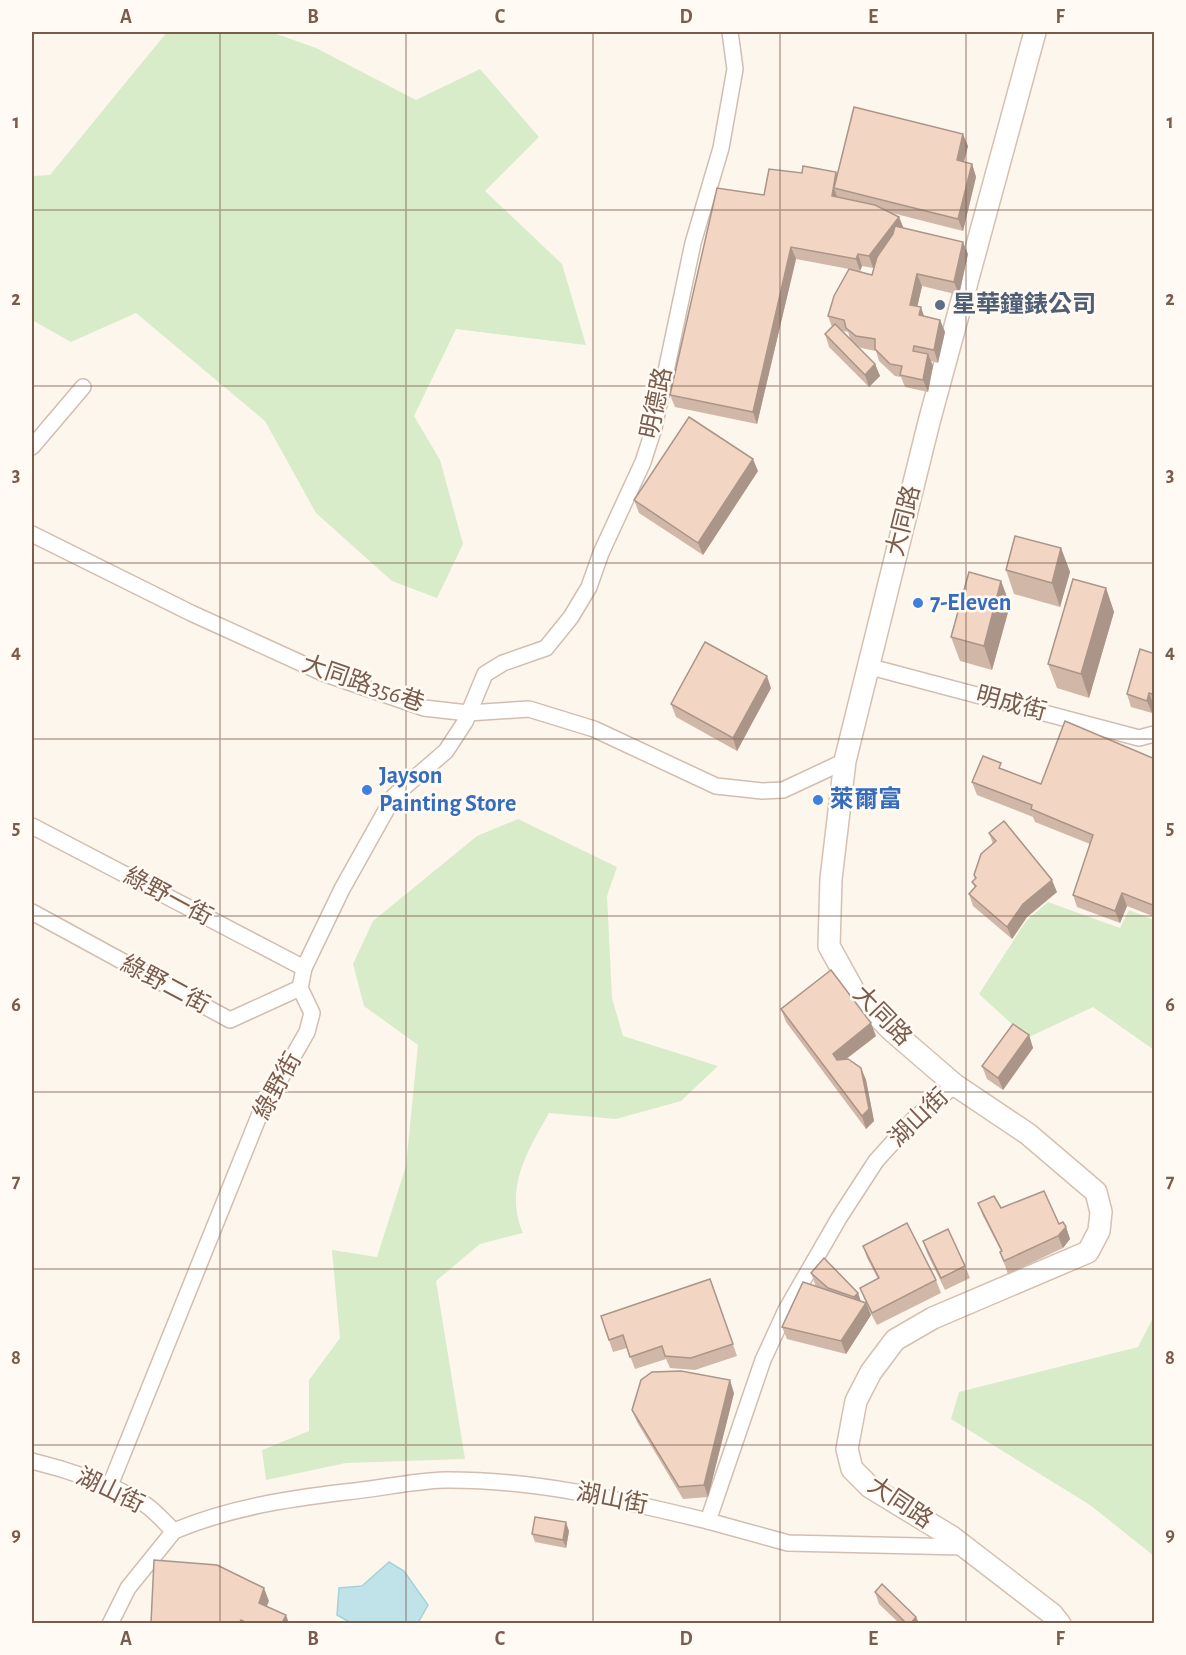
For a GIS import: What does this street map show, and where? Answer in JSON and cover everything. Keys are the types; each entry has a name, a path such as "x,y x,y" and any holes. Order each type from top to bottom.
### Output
{"street":[{"name":"明德路","path":"468,713 485,674 503,663 546,648 572,617 589,587 601,553 643,462 654,428 672,333 693,243 721,148 735,69 730,32"},
{"name":"大同路","path":"1035,32 987,200 867,666 845,761 831,879 829,946 855,993 890,1029 955,1084 1020,1129 1080,1176 1096,1192 1101,1212 1099,1231 1089,1252 933,1318 895,1340 871,1372 856,1401 847,1449 852,1468 870,1487 963,1546 1052,1614 1060,1623"},
{"path":"32,447 83,387"},
{"name":"大同路356巷","path":"32,534 191,613 325,674 424,708 468,713 529,709 594,729 716,786 762,791 783,790 845,761"},
{"name":"明成街","path":"867,666 1139,738 1155,734"},
{"path":"300,988 304,968 356,863 394,796 446,751 468,713"},
{"name":"綠野一街","path":"32,826 304,968"},
{"name":"綠野二街","path":"32,912 231,1020 300,988"},
{"name":"綠野街","path":"109,1488 259,1116 308,1032 312,1013 300,988"},
{"name":"湖山街","path":"32,1461 60,1468 146,1505 174,1531 212,1516 279,1500 442,1480 495,1481 597,1494 708,1521 763,1360 798,1289 838,1218 876,1161 913,1120 955,1084"},
{"path":"708,1521 788,1543 963,1546"},
{"path":"110,1623 128,1588 174,1531"}],"green space":[{"path":"167,32 271,32 316,48 416,100 480,69 539,137 485,191 562,264 586,345 456,329 414,416 440,460 463,544 437,598 392,581 316,513 265,421 136,313 71,342 32,320 32,176 50,175"},
{"path":"518,819 617,867 607,896 612,998 623,1036 718,1066 681,1101 616,1119 549,1113 526,1156 517,1186 518,1217 523,1233 480,1244 436,1281 465,1459 346,1463 266,1480 262,1450 309,1431 309,1380 340,1338 332,1250 377,1257 406,1166 418,1045 364,1006 353,964 373,921 477,836"},
{"path":"1048,902 1120,928 1129,910 1154,920 1154,1050 1093,1007 1027,1038 979,994 1026,921"},
{"path":"1154,1316 1154,1556 1090,1505 951,1419 959,1392 1138,1347"}],"water":[{"path":"389,1562 404,1571 428,1605 418,1623 351,1623 337,1615 339,1588 362,1586"}],"building":[{"path":"854,107 963,134 957,160 972,164 958,219 834,188"},
{"path":"803,166 836,172 832,196 875,205 899,217 869,256 858,254 856,259 791,247 753,412 670,395 717,188 764,195 769,169 802,173"},
{"path":"895,226 963,242 954,282 917,274 910,305 921,307 919,315 940,320 934,350 914,346 913,351 928,354 923,380 900,375 902,366 890,364 875,349 875,339 856,336 846,328 844,320 828,316 834,296 849,269 872,275 877,257 893,234"},
{"path":"835,324 875,364 865,375 825,334"},
{"path":"689,417 753,459 698,543 634,500"},
{"path":"1015,536 1061,548 1052,583 1006,570"},
{"path":"969,572 1001,581 984,646 951,637"},
{"path":"1073,579 1106,588 1081,674 1048,664"},
{"path":"705,642 767,676 733,738 671,704"},
{"path":"1140,649 1155,654 1155,695 1149,693 1147,701 1127,694"},
{"path":"1065,721 1155,759 1155,906 1122,893 1115,911 1073,895 1093,835 1031,809 1032,805 972,782 983,756 1001,763 999,768 1041,784"},
{"path":"1004,821 1052,880 1023,904 1007,927 969,894 976,886 972,882 976,878 974,875 981,854 996,841 989,833"},
{"path":"831,970 871,1023 833,1054 837,1060 848,1059 861,1068 869,1109 862,1116 781,1009"},
{"path":"1013,1024 1029,1035 998,1078 982,1066"},
{"path":"1044,1191 1059,1224 1063,1222 1066,1227 1058,1236 1004,1261 1000,1252 1002,1251 978,1203 994,1196 1001,1208"},
{"path":"907,1223 936,1280 872,1313 860,1288 879,1278 863,1246"},
{"path":"948,1229 965,1266 941,1278 923,1241"},
{"path":"824,1258 858,1293 854,1297 828,1288 811,1273"},
{"path":"710,1279 733,1344 691,1358 665,1356 662,1346 630,1357 623,1335 609,1340 601,1316"},
{"path":"803,1282 866,1303 841,1341 782,1327"},
{"path":"681,1371 730,1380 704,1485 679,1487 632,1410 641,1380 652,1372"},
{"path":"535,1517 566,1522 563,1540 532,1534"},
{"path":"154,1560 217,1565 264,1588 259,1603 286,1615 282,1623 247,1623 241,1620 239,1623 151,1623"},
{"path":"882,1584 916,1617 911,1623 906,1623 875,1592"}],"place":[{"name":"星華鐘錶公司","path":"940,305"},
{"name":"7-Eleven","path":"918,603"},
{"name":"Jayson Painting Store","path":"367,790"},
{"name":"萊爾富","path":"818,800"}]}
